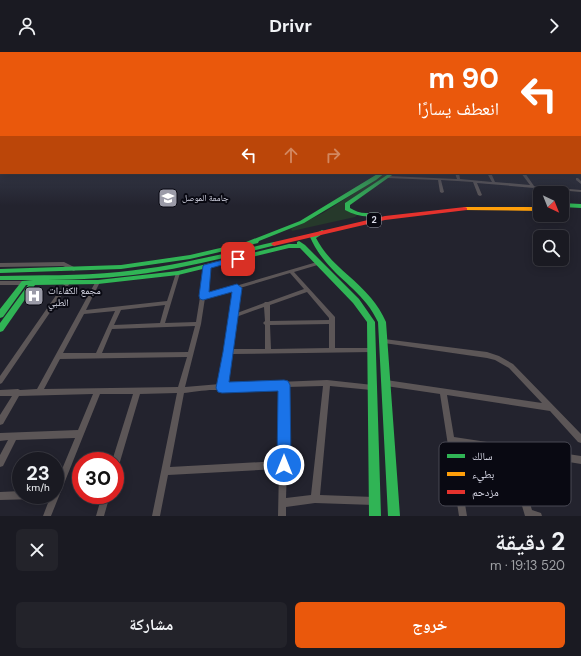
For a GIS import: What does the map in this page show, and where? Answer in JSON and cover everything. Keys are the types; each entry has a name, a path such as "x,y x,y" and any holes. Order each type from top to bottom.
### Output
{"main road":[{"path":"243,245 302,222 374,179 387,174"},
{"path":"377,214 356,214 349,210 346,206 349,202 387,174"},
{"name":"2","path":"0,278 95,280 149,272 243,245 377,214 484,204 533,204"},
{"path":"569,205 581,206"},
{"name":"2","path":"0,271 75,270 191,260 266,248 281,242 369,221 432,210 533,209"},
{"path":"569,210 581,211"},
{"path":"322,232 313,237 314,242 321,254 366,298 381,321 384,341 394,516"},
{"path":"281,242 292,241 303,246 364,311 371,322 371,387 375,516"},
{"path":"0,315 24,283 68,282 178,273 266,248 303,246"},
{"path":"0,329 34,282"},
{"path":"364,311 374,309"}],"street":[{"path":"387,174 533,187"},
{"path":"457,174 459,180"},
{"path":"489,174 494,184"},
{"path":"524,174 533,187"},
{"path":"439,179 442,192"},
{"path":"578,179 581,183"},
{"path":"475,182 480,196"},
{"path":"508,185 510,191"},
{"path":"569,190 581,191"},
{"path":"203,296 237,288 319,263"},
{"path":"0,265 64,264 71,266 75,270"},
{"path":"156,516 182,390 198,324 207,266"},
{"path":"291,271 332,317 332,350"},
{"path":"162,325 178,273"},
{"path":"39,392 83,312 95,280"},
{"path":"0,381 68,282"},
{"path":"0,283 24,283"},
{"path":"222,388 229,352 237,288"},
{"path":"233,316 307,290"},
{"path":"83,312 168,302"},
{"path":"267,303 266,323 268,350"},
{"path":"98,355 119,308"},
{"path":"266,323 332,322"},
{"path":"110,327 198,324"},
{"path":"384,341 497,358 514,370 581,439"},
{"path":"229,352 268,350 372,350"},
{"path":"59,356 190,354"},
{"path":"386,382 551,408"},
{"path":"316,500 327,383"},
{"path":"0,393 182,390 327,383 371,387"},
{"path":"282,516 284,465 284,385"},
{"path":"443,390 451,440 463,442"},
{"path":"64,474 98,391"},
{"path":"119,452 137,391"},
{"path":"0,422 18,392"},
{"path":"0,437 80,434"},
{"path":"0,463 14,436"},
{"path":"571,459 581,460"},
{"path":"165,471 284,465"},
{"path":"0,496 12,496"},
{"path":"282,503 316,500 375,501"},
{"path":"47,516 52,504"},
{"path":"100,516 103,504"},
{"path":"461,506 463,516"},
{"path":"529,506 532,516"}],"green space":[{"path":"384,174 389,174 345,203 346,210 357,215 355,217 292,231 291,229 323,213"}],"traffic: fast":[{"path":"249,243 302,222 381,174"},
{"path":"374,179 381,174"},
{"path":"377,214 365,215 354,213 347,209 347,204 392,174"},
{"path":"569,205 581,206"},
{"path":"322,232 313,237 319,249 337,270 368,299 382,322 394,516"},
{"path":"0,271 121,267 190,257 256,242"},
{"path":"299,243 356,301 371,322 375,516"},
{"path":"0,278 83,277 134,273 187,264 274,244"},
{"path":"0,315 24,283 98,282 178,273 289,246 303,246"},
{"path":"0,329 34,282"}],"traffic: slow":[{"path":"465,209 533,209"}],"traffic: jam":[{"path":"274,244 385,218 465,209"}],"place":[{"name":"جامعة الموصل","path":"168,198"},
{"name":"مجمع الكفاءات الطبي","path":"34,296"}],"route":[{"path":"238,259 207,266 203,296 237,288 229,352 222,388 284,385 284,465"}]}
